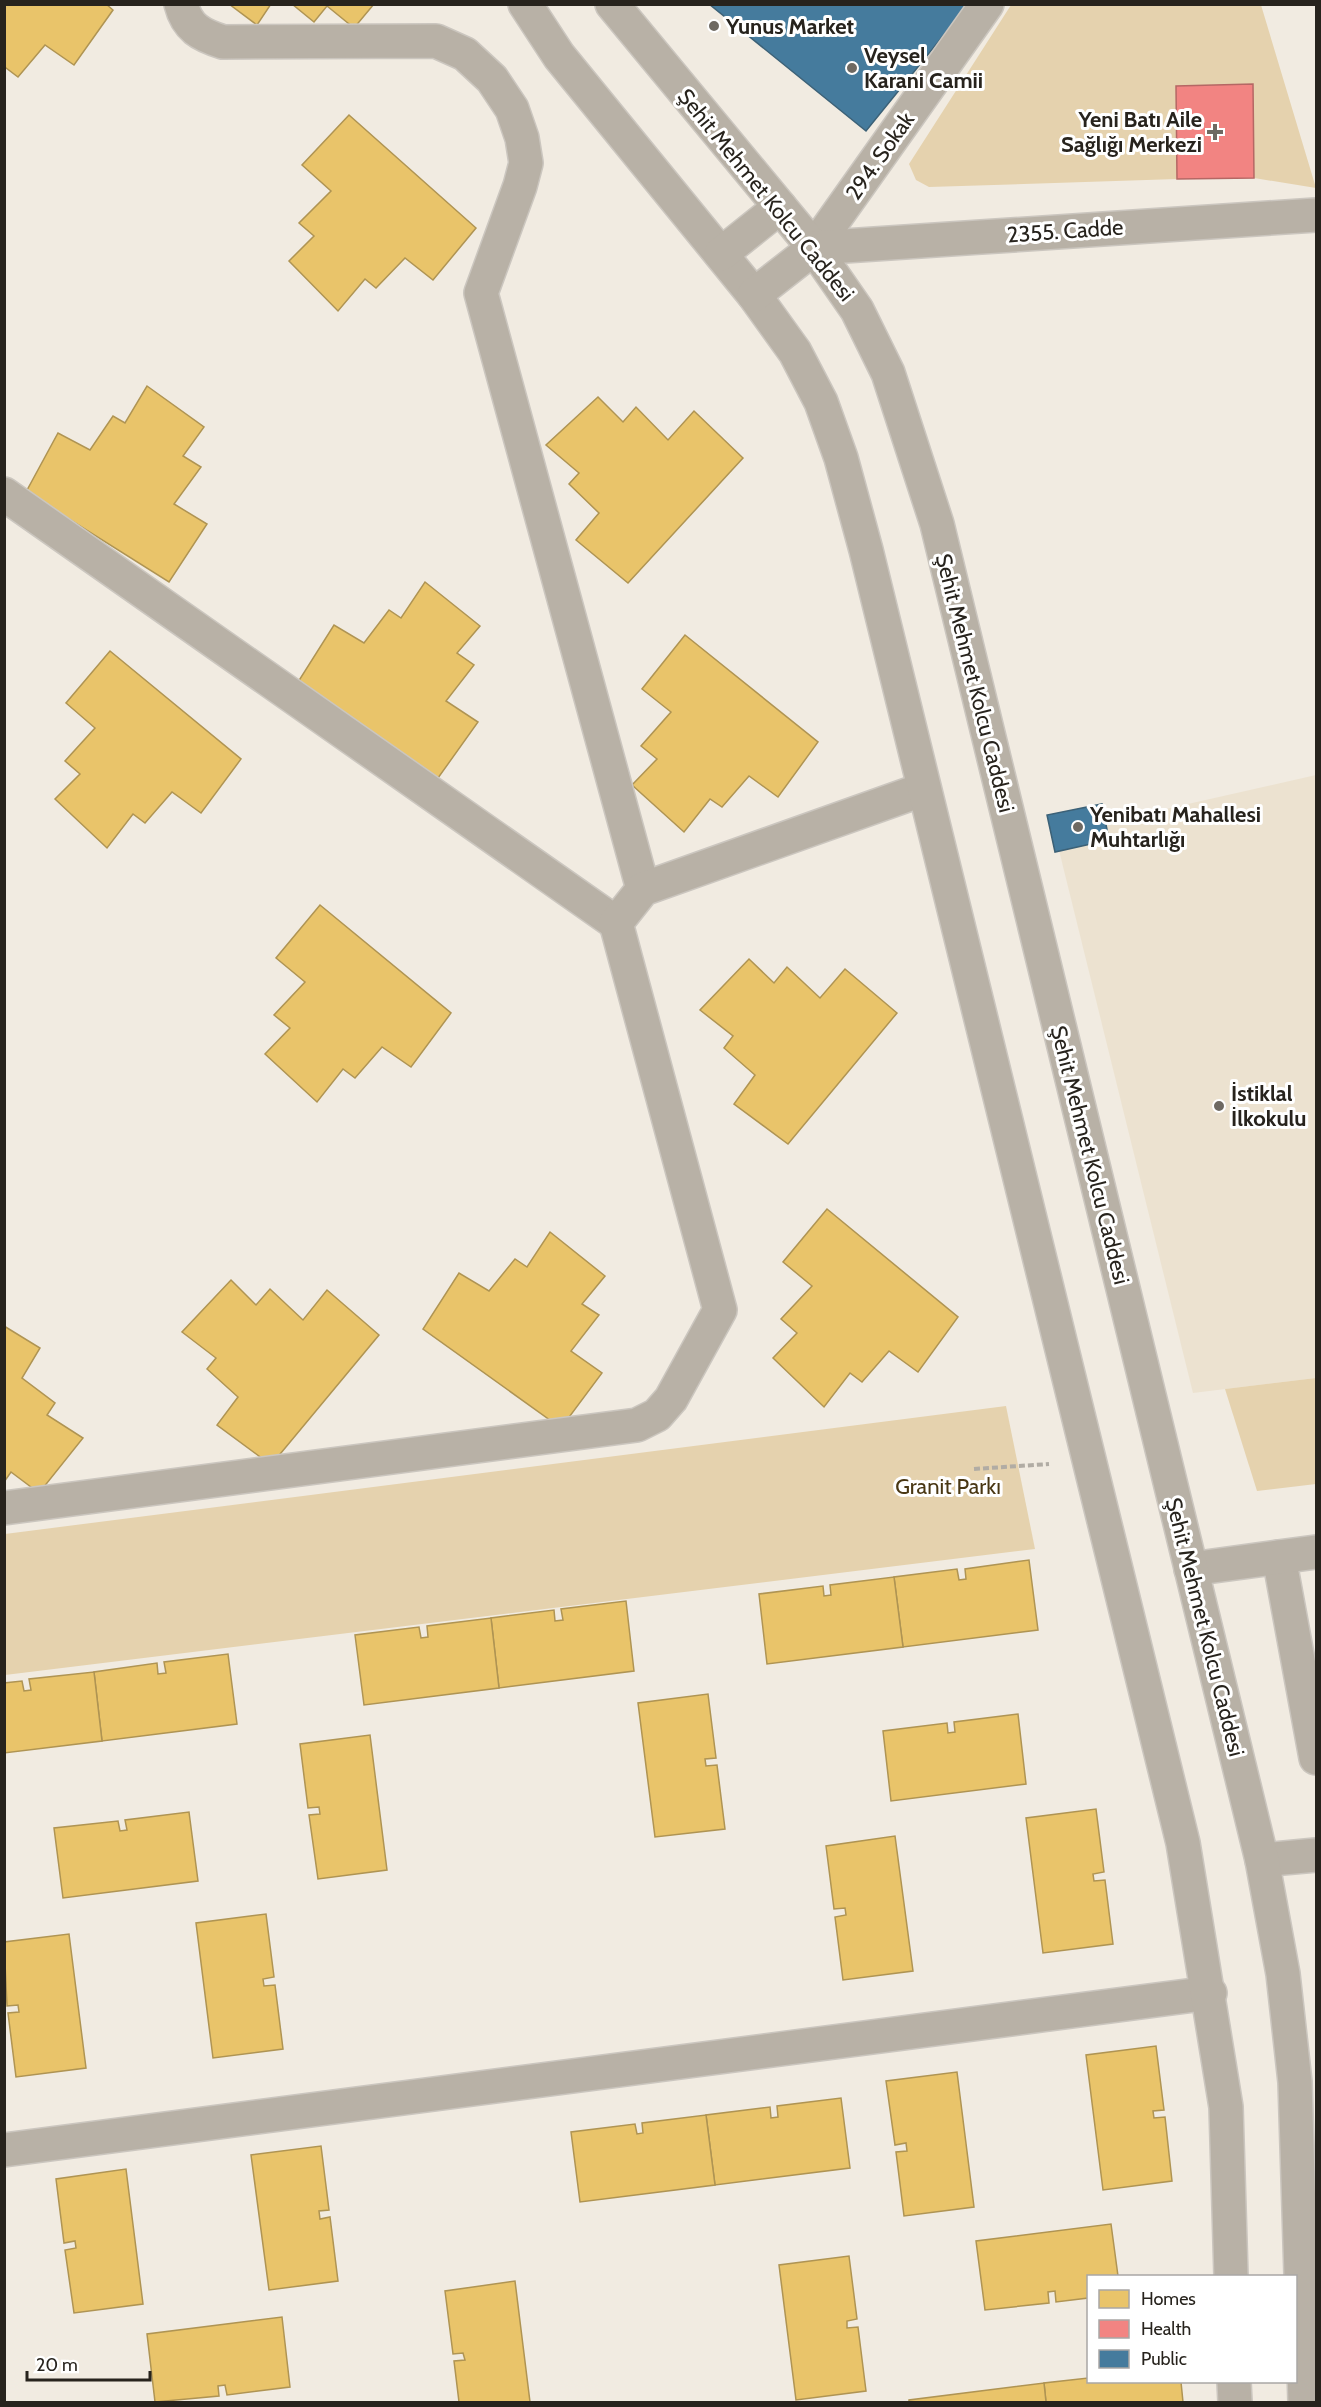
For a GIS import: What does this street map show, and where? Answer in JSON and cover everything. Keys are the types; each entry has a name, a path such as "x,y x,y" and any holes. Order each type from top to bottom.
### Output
{"street":[{"path":"181,4 184,18 200,35 223,42 436,41 465,54 492,79 512,109 522,138 526,163 481,293 643,889"},
{"path":"525,4 559,56 754,295 795,352 821,402 829,424 866,550 1183,1843 1210,1993 1226,2107 1231,2275"},
{"name":"Şehit Mehmet Kolcu Caddesi","path":"612,4 814,248 857,310 888,373 937,524 1262,1860 1306,2081 1305,2403"},
{"name":"294. Sokak","path":"754,295 814,248 987,4"},
{"path":"721,254 780,207"},
{"name":"2355. Cadde","path":"814,248 1317,215"},
{"path":"4,494 616,923 720,1310 671,1399 657,1414 637,1425 4,1509"},
{"path":"616,923 643,889 924,789"},
{"path":"1191,1569 1317,1552"},
{"path":"1279,1557 1317,1758"},
{"path":"1262,1860 1317,1855"},
{"path":"4,2150 1210,1993"},
{"path":"1234,2383 1235,2403"}],"path":[{"path":"974,1469 1049,1464"}],"shaded area":[{"name":"İstiklal İlkokulu","path":"1316,775 1316,1378 1193,1393 1055,834"}],"green space":[{"path":"1011,5 1261,5 1316,188 1254,178 1253,84 1176,86 1177,179 929,187 916,180 909,164"},
{"path":"1316,1378 1316,1484 1257,1491 1225,1389"},
{"name":"Granit Parkı","path":"1006,1406 1035,1549 5,1675 5,1534"}],"building: Homes":[{"path":"4,4 106,4 113,10 74,65 45,45 18,77 6,68 4,70"},
{"path":"229,4 271,4 257,25"},
{"path":"292,4 374,4 354,28 327,6 314,22"},
{"path":"349,115 476,228 433,280 405,258 376,288 365,279 338,311 289,261 314,236 299,223 331,191 302,165"},
{"path":"147,386 204,427 183,456 201,467 174,504 207,524 169,582 26,492 58,433 90,450 113,416 125,423"},
{"path":"598,397 623,422 636,407 668,440 694,411 743,458 628,583 576,540 599,513 569,484 579,473 546,445"},
{"path":"425,582 480,626 457,653 474,665 446,701 478,722 438,778 298,682 334,625 364,643 389,610 401,618"},
{"path":"685,635 818,742 778,797 749,776 722,807 710,799 684,832 632,785 657,759 641,746 671,712 642,689"},
{"path":"110,651 241,759 201,813 172,792 145,823 133,814 107,848 55,799 80,774 65,761 95,728 66,703"},
{"path":"320,905 451,1013 411,1067 382,1047 355,1078 343,1069 317,1102 265,1054 290,1028 274,1015 305,982 276,958"},
{"path":"749,959 774,983 787,967 820,998 845,969 897,1013 788,1144 734,1104 755,1075 724,1048 733,1036 700,1010"},
{"path":"827,1209 958,1317 918,1372 889,1351 862,1382 850,1373 824,1407 773,1358 797,1333 781,1319 812,1286 783,1262"},
{"path":"550,1232 605,1276 582,1304 599,1315 571,1351 602,1373 561,1428 423,1329 459,1273 489,1291 515,1259 527,1267"},
{"path":"231,1280 256,1305 270,1289 303,1320 327,1290 379,1335 271,1465 217,1425 238,1397 207,1369 216,1358 182,1332"},
{"path":"4,1326 40,1348 22,1378 55,1403 47,1415 83,1438 39,1493 11,1472 4,1482"},
{"path":"1029,1560 1038,1630 903,1647 894,1577 957,1569 959,1580 966,1579 965,1569"},
{"path":"894,1577 903,1647 767,1664 759,1594 823,1586 824,1596 831,1595 830,1585"},
{"path":"626,1601 634,1671 499,1688 491,1618 554,1610 555,1621 563,1620 561,1609"},
{"path":"491,1618 499,1688 364,1705 355,1635 419,1627 421,1638 428,1637 427,1626"},
{"path":"228,1654 237,1724 102,1741 94,1672 157,1663 158,1674 166,1673 164,1662"},
{"path":"94,1672 102,1741 4,1753 4,1683 22,1681 24,1691 31,1690 29,1679"},
{"path":"708,1694 716,1758 705,1759 706,1766 717,1765 725,1829 655,1837 638,1703"},
{"path":"1018,1714 1026,1784 891,1801 883,1731 947,1723 948,1733 955,1732 954,1722"},
{"path":"370,1735 387,1870 318,1879 309,1815 320,1814 319,1807 308,1808 300,1744"},
{"path":"1096,1809 1104,1872 1093,1874 1094,1881 1105,1880 1113,1944 1043,1953 1026,1818"},
{"path":"189,1812 198,1881 63,1898 54,1828 118,1821 120,1831 127,1830 125,1820"},
{"path":"895,1836 913,1971 843,1980 835,1917 846,1915 845,1908 834,1909 826,1846"},
{"path":"266,1914 274,1977 263,1979 264,1986 275,1985 283,2049 213,2058 196,1923"},
{"path":"69,1934 86,2068 16,2077 8,2013 19,2012 18,2005 7,2006 4,1942"},
{"path":"1156,2046 1164,2110 1153,2111 1154,2118 1165,2117 1172,2181 1103,2190 1086,2055"},
{"path":"957,2072 974,2207 904,2216 896,2152 907,2151 906,2143 895,2145 886,2081"},
{"path":"841,2098 850,2168 715,2185 706,2115 770,2107 771,2118 778,2117 777,2106"},
{"path":"706,2115 715,2185 580,2202 571,2132 635,2124 637,2134 643,2133 642,2123"},
{"path":"321,2146 329,2210 319,2211 320,2219 330,2217 338,2281 269,2290 251,2155"},
{"path":"126,2169 143,2304 74,2313 65,2250 76,2248 75,2241 64,2243 56,2179"},
{"path":"1111,2224 1118,2275 1087,2275 1087,2298 1056,2302 1055,2291 1048,2292 1049,2303 985,2310 976,2241"},
{"path":"849,2256 857,2319 847,2321 847,2328 858,2327 866,2391 796,2400 779,2265"},
{"path":"515,2281 530,2402 459,2402 454,2361 465,2360 463,2353 453,2354 445,2291"},
{"path":"282,2317 290,2387 227,2395 225,2385 218,2386 219,2396 155,2402 147,2334"},
{"path":"1087,2378 1087,2383 1181,2383 1183,2402 1046,2402 1044,2383"},
{"path":"1044,2383 1046,2402 909,2402 909,2400"}],"building: Health":[{"name":"Yeni Batı Aile Sağlığı Merkezi","path":"1253,84 1254,178 1177,179 1176,86"}],"building: Public":[{"name":"Veysel Karani Camii","path":"709,4 969,4 866,131"},
{"name":"Yenibatı Mahallesi Muhtarlığı","path":"1102,804 1109,840 1055,852 1047,815"}],"place":[{"name":"Yunus Market","path":"714,26"},
{"name":"Veysel Karani Camii","path":"852,68"},
{"name":"Yeni Batı Aile Sağlığı Merkezi","path":"1215,132"},
{"name":"Yenibatı Mahallesi Muhtarlığı","path":"1078,827"},
{"name":"İstiklal İlkokulu","path":"1219,1106"}]}
